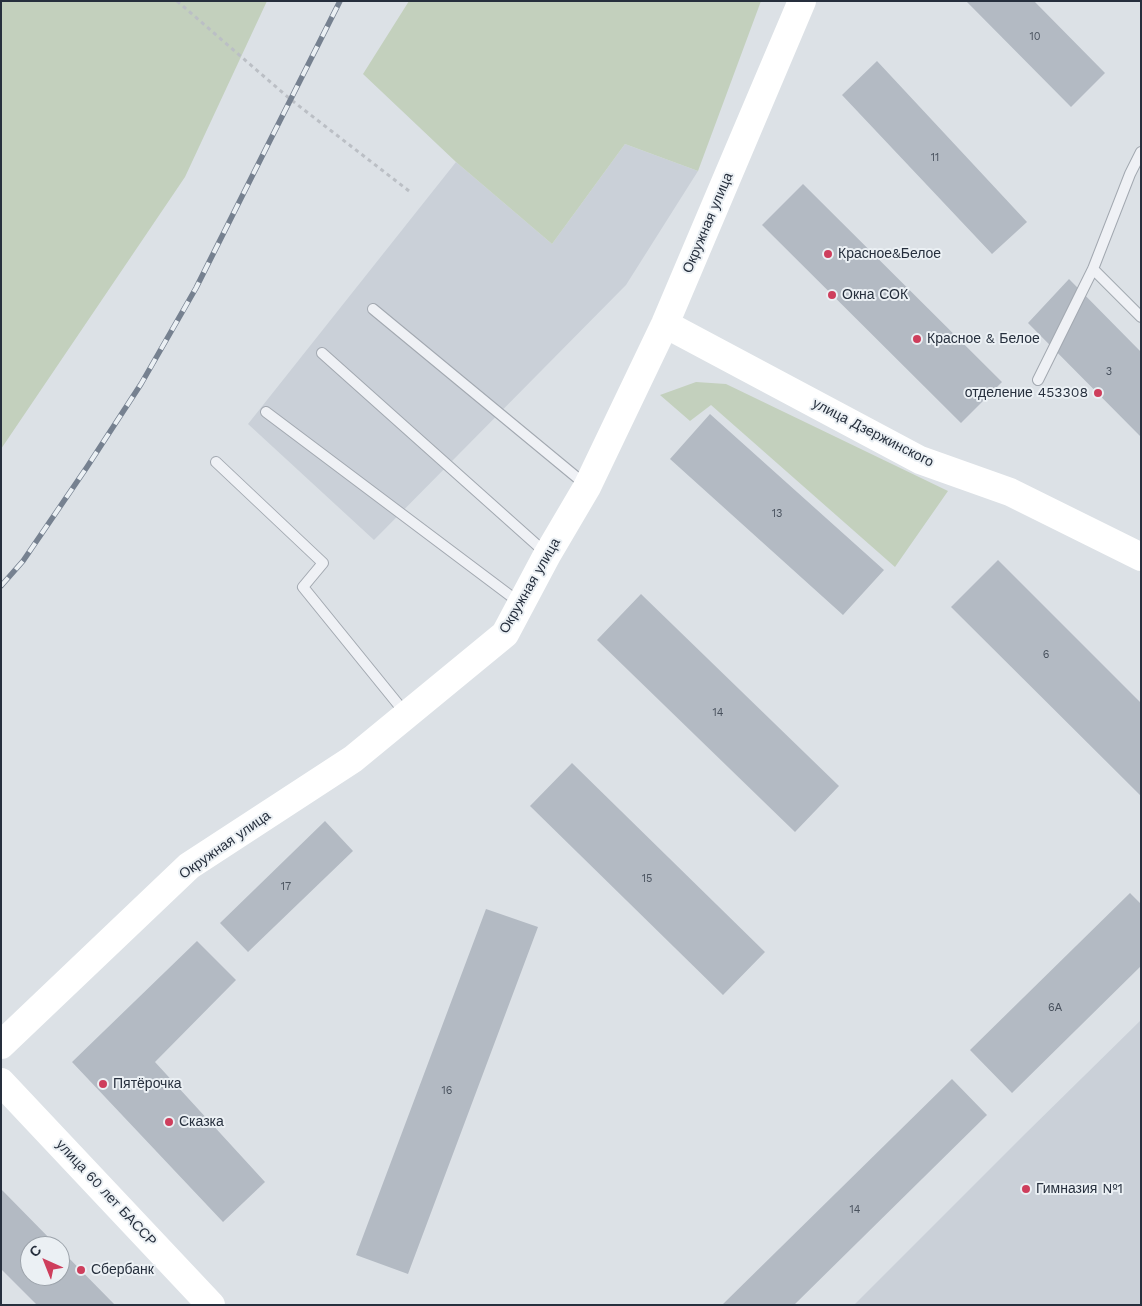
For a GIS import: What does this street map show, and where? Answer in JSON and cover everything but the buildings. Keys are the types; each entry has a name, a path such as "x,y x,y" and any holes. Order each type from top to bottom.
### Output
{"street":[{"name":"Окружная улица","path":"1,1045 189,866 353,759 505,634 547,555 587,487 665,324 802,1"},
{"name":"улица Дзержинского","path":"665,324 920,460 1010,492 1141,557"},
{"name":"улица 60 лет БАССР","path":"1,1082 211,1305"}],"lane":[{"path":"1038,380 1092,269 1130,174 1141,152"},
{"path":"1092,269 1141,317"},
{"path":"373,309 587,487"},
{"path":"322,353 547,555"},
{"path":"266,412 521,604"},
{"path":"216,462 323,563 303,586 407,715"}],"path":[{"path":"177,1 290,99 409,191"}],"shaded area":[{"path":"625,144 698,171 626,285 374,540 248,424 456,162 552,244"},
{"name":"Гимназия №1","path":"1141,1020 1141,1305 854,1305 1026,1133"}],"green space":[{"path":"1,1 267,1 185,177 1,449"},
{"path":"409,1 761,1 698,171 625,144 552,244 456,162 363,74"},
{"path":"696,382 726,384 948,491 895,567 711,405 690,421 660,395"}],"railway":[{"path":"1,586 23,561 141,384 196,288 340,1"}],"place":[{"name":"Красное&Белое","path":"828,254"},
{"name":"Окна СОК","path":"832,295"},
{"name":"Красное & Белое","path":"917,339"},
{"name":"отделение 453308","path":"1098,393"},
{"name":"Пятёрочка","path":"103,1084"},
{"name":"Сказка","path":"169,1122"},
{"name":"Гимназия №1","path":"1026,1189"},
{"name":"Сбербанк","path":"81,1270"}]}
